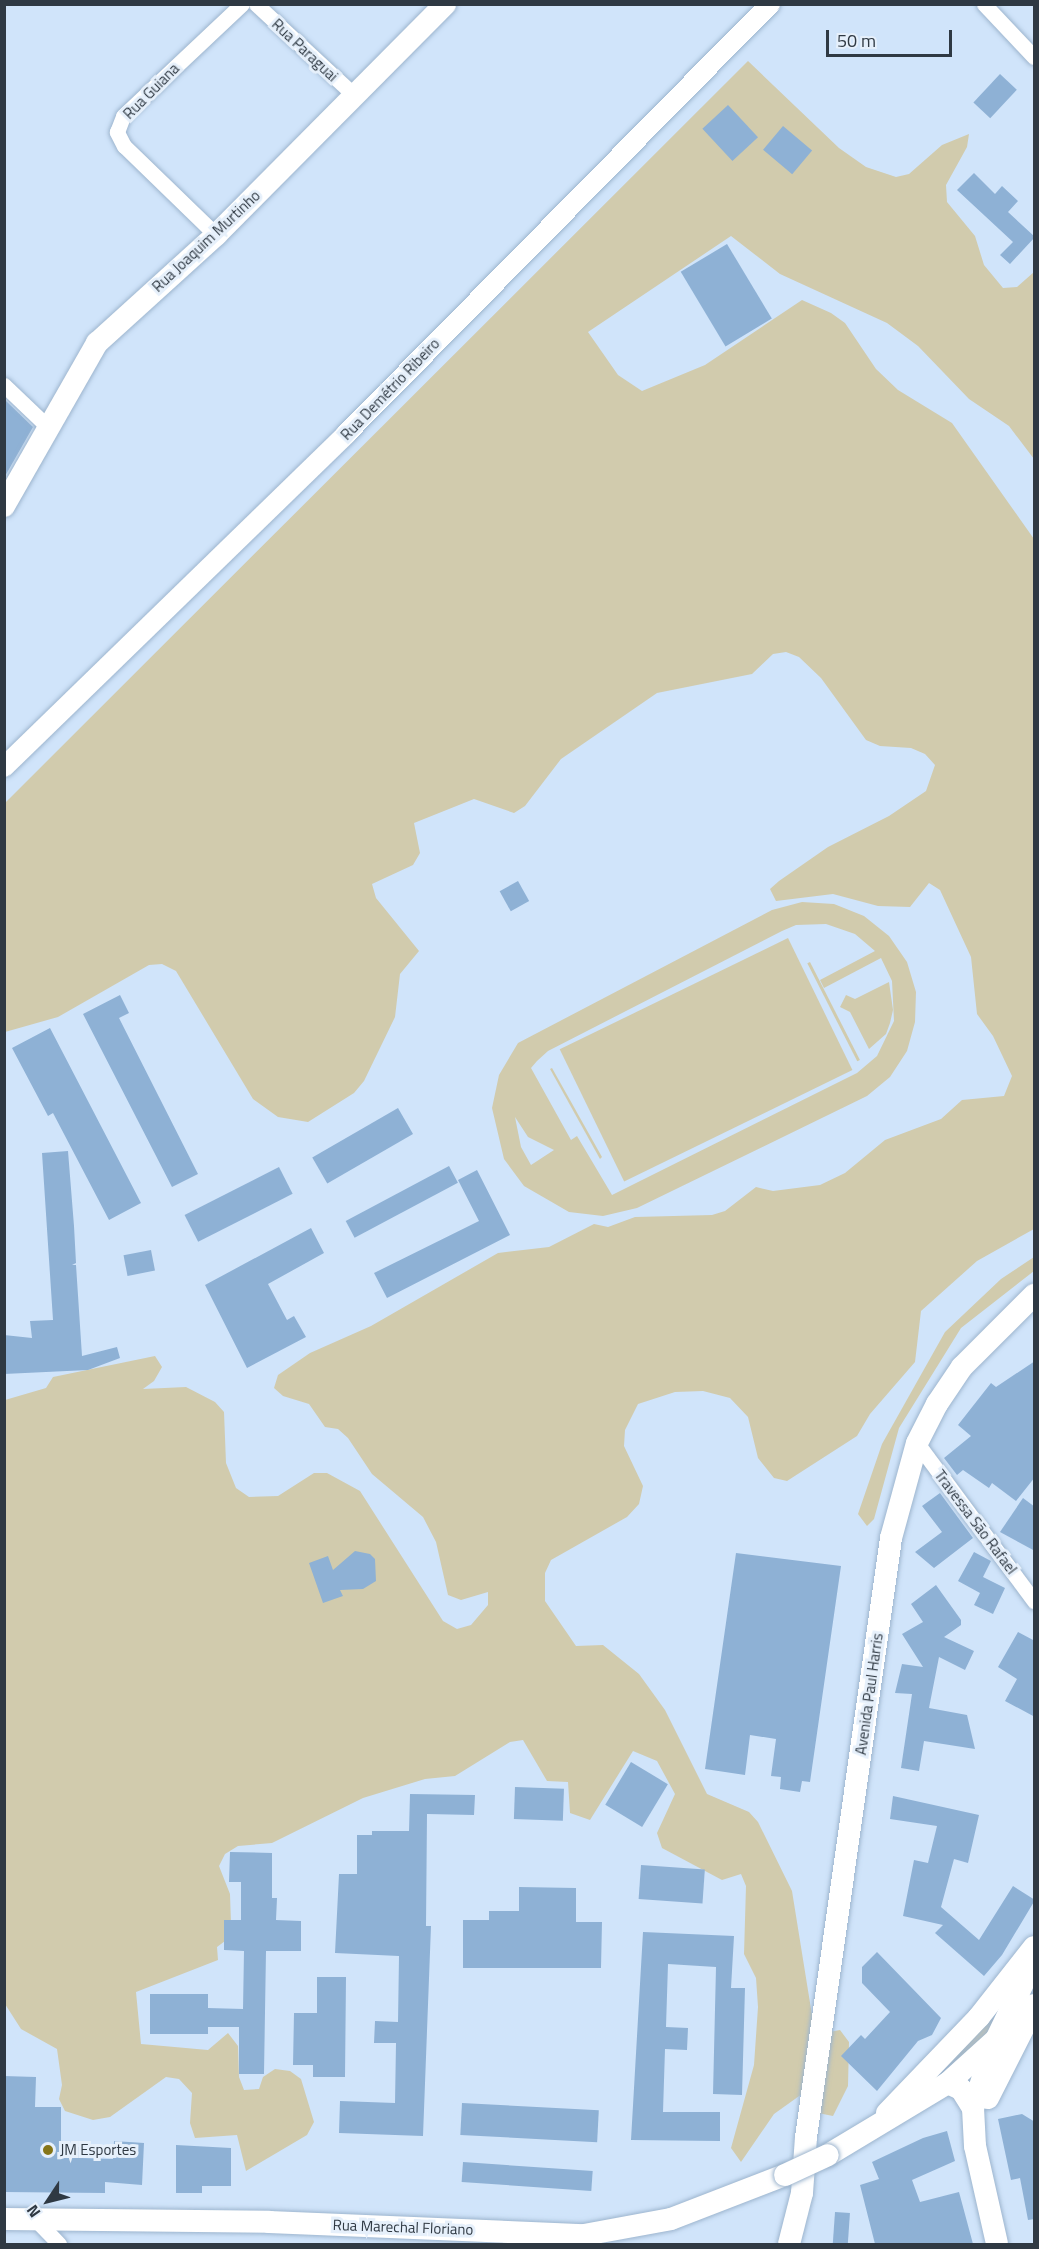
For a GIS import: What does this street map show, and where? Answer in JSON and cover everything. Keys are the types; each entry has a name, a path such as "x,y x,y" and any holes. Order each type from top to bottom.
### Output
{"main road":[{"name":"Rua Joaquim Murtinho","path":"4,507 98,343 216,235 445,4"},
{"name":"Avenida Paul Harris","path":"789,2244 802,2193 806,2137 891,1538 917,1443 937,1404 962,1367 1035,1295"},
{"path":"871,2129 979,2018 1035,1947"},
{"path":"997,2244 975,2146 973,2108 993,2046 1035,1960"},
{"path":"975,2146 982,2111 1035,2005"},
{"name":"Rua Marechal Floriano","path":"4,2219 269,2222 584,2235 670,2219 759,2186 828,2156 948,2083 993,2046 1035,2005"},
{"path":"948,2083 961,2089 973,2108"}],"street":[{"name":"Rua Guiana","path":"216,235 124,146 117,132 123,116 242,4"},
{"name":"Rua Paraguai","path":"256,4 354,95"},
{"name":"Rua Demétrio Ribeiro","path":"4,767 346,434 770,4"},
{"path":"984,4 1035,57"},
{"path":"4,385 50,429"},
{"name":"Travessa São Rafael","path":"917,1443 1035,1601"},
{"path":"34,2218 60,2244"}],"shaded area":[{"path":"748,61 839,148 866,167 896,177 909,174 942,145 969,134 967,147 946,185 947,202 975,236 984,265 1003,288 1017,287 1034,272 1034,459 1009,426 969,399 918,346 887,323 780,274 731,236 588,332 618,375 642,391 705,365 802,300 831,313 845,323 876,369 898,390 952,423 1034,539 1034,1229 977,1261 921,1311 915,1362 870,1414 857,1436 787,1481 774,1478 758,1458 748,1417 730,1398 703,1391 675,1392 638,1404 625,1430 624,1446 643,1486 639,1504 627,1517 551,1560 545,1573 545,1601 576,1646 603,1645 639,1674 665,1710 707,1794 749,1812 758,1822 792,1891 816,2040 824,2033 840,2030 849,2042 848,2086 833,2116 818,2113 809,2089 774,2114 741,2162 731,2148 754,2065 758,2007 756,1978 744,1954 746,1886 741,1874 722,1880 662,1848 657,1833 675,1794 657,1761 633,1751 590,1820 570,1813 568,1782 547,1781 523,1740 510,1742 455,1776 425,1779 363,1798 272,1843 238,1846 225,1854 219,1866 230,1894 231,1924 229,1938 217,1947 218,1960 136,1992 141,2044 208,2050 228,2033 238,2046 239,2077 244,2090 259,2089 263,2077 275,2069 290,2071 301,2079 314,2122 307,2135 246,2171 237,2135 195,2138 190,2123 192,2093 179,2079 166,2077 110,2117 93,2120 65,2111 59,2099 62,2085 57,2049 21,2029 5,2004 5,1400 46,1388 53,1377 155,1356 162,1367 154,1381 143,1389 186,1387 215,1402 224,1412 226,1463 236,1488 249,1497 278,1496 314,1473 327,1473 360,1491 443,1621 457,1629 471,1625 488,1605 488,1592 461,1600 448,1595 436,1542 423,1517 372,1474 348,1438 338,1429 325,1427 309,1404 283,1396 274,1388 278,1375 310,1353 371,1326 498,1253 549,1247 594,1224 608,1227 635,1217 712,1215 725,1211 756,1187 773,1191 820,1185 845,1173 885,1140 941,1119 962,1100 1004,1096 1012,1076 993,1036 977,1014 971,957 940,890 929,883 910,907 878,906 833,894 776,901 770,889 779,881 828,847 889,816 926,791 935,765 925,754 911,748 880,746 866,740 821,678 799,657 786,652 773,654 752,674 657,693 561,759 525,806 514,813 474,799 414,823 420,853 413,865 372,884 376,898 419,951 400,974 395,1017 364,1081 354,1093 308,1122 278,1117 253,1099 176,971 162,964 149,965 58,1017 5,1032 5,803"},
{"path":"802,902 834,904 864,916 889,936 907,962 916,992 915,1022 907,1051 890,1077 867,1096 637,1208 603,1216 569,1212 524,1186 504,1159 492,1108 499,1075 518,1043 772,910","holes":["826,924 855,934 875,951 820,980 824,988 881,958 892,981 894,1021 877,1056 857,1073 612,1195 577,1136 571,1140 531,1068 548,1051 782,931 796,925","515,1117 528,1137 554,1150 531,1165 521,1147"]},
{"path":"788,938 852,1070 624,1181 560,1049"},
{"path":"810,962 860,1060 857,1061 807,963"},
{"path":"889,982 893,1010 890,1023 886,1034 869,1049 850,1012 840,1007 846,995 855,999"},
{"path":"552,1068 602,1157 600,1159 550,1069"},
{"path":"1034,1257 1034,1271 961,1328 899,1428 874,1519 867,1526 858,1514 882,1444 945,1332 1001,1279"},
{"path":"999,2005 1002,2013 970,2058 922,2086"}],"building":[{"path":"1000,74 1017,90 990,118 973,103"},
{"path":"728,105 758,137 732,161 702,129"},
{"path":"783,126 812,150 792,174 763,150"},
{"path":"974,173 995,194 1002,186 1018,201 1008,212 1035,237 1010,264 1000,255 1013,242 957,190"},
{"path":"727,244 772,319 726,346 681,272"},
{"path":"4,399 33,427 4,478"},
{"path":"518,881 529,901 511,911 500,891"},
{"path":"120,995 129,1013 119,1018 198,1174 172,1187 83,1014"},
{"path":"50,1028 141,1203 109,1220 53,1113 48,1116 12,1048"},
{"path":"398,1108 413,1134 327,1183 312,1158"},
{"path":"68,1151 76,1263 72,1265 76,1265 82,1356 117,1347 120,1358 88,1370 4,1374 4,1335 32,1338 30,1321 53,1320 42,1153"},
{"path":"449,1166 458,1183 355,1238 346,1221"},
{"path":"279,1167 293,1194 198,1242 185,1215"},
{"path":"477,1170 510,1235 387,1298 374,1273 479,1221 458,1180"},
{"path":"311,1228 324,1253 268,1284 287,1320 294,1316 306,1337 247,1368 205,1285"},
{"path":"151,1250 155,1271 128,1276 124,1255"},
{"path":"1035,1361 1035,1477 1016,1501 992,1483 989,1488 963,1470 957,1475 944,1458 971,1436 958,1425 991,1383 996,1387"},
{"path":"940,1493 973,1538 934,1568 915,1552 942,1532 922,1506"},
{"path":"1023,1498 1035,1507 1035,1551 1000,1532"},
{"path":"355,1551 370,1554 375,1559 376,1581 363,1589 340,1590 343,1596 323,1603 309,1563 328,1556 333,1570"},
{"path":"974,1552 991,1561 983,1577 1005,1588 993,1614 974,1605 980,1593 958,1581"},
{"path":"736,1553 841,1566 810,1782 802,1781 800,1792 780,1789 781,1777 771,1776 776,1739 750,1735 745,1775 705,1769"},
{"path":"936,1585 961,1620 961,1625 944,1637 974,1651 965,1670 939,1657 929,1708 967,1715 975,1749 924,1741 919,1771 901,1768 912,1694 895,1693 902,1664 923,1667 902,1634 923,1622 911,1604"},
{"path":"1018,1632 1035,1641 1035,1717 1005,1701 1017,1679 998,1667"},
{"path":"631,1762 668,1784 642,1827 605,1805"},
{"path":"515,1787 564,1789 563,1821 514,1819"},
{"path":"410,1794 475,1795 474,1815 427,1814 426,1926 431,1926 423,2136 339,2133 340,2101 395,2103 396,2043 374,2043 375,2021 398,2022 399,1956 335,1953 339,1874 357,1874 357,1835 372,1835 372,1831 409,1831"},
{"path":"893,1796 979,1815 968,1863 954,1859 941,1907 979,1940 1013,1886 1035,1900 1002,1955 984,1976 935,1933 943,1925 903,1916 914,1860 928,1863 937,1826 890,1819"},
{"path":"230,1852 272,1853 272,1898 277,1898 276,1920 301,1921 301,1951 266,1951 264,2074 239,2074 239,2027 208,2027 208,2034 150,2034 150,1994 208,1994 208,2008 243,2009 244,1951 224,1950 224,1920 241,1920 241,1882 229,1882"},
{"path":"641,1865 705,1869 702,1903 639,1899"},
{"path":"519,1887 576,1888 576,1922 602,1922 601,1968 463,1968 463,1920 489,1920 489,1911 519,1911"},
{"path":"643,1932 734,1936 731,1988 745,1988 742,2095 713,2094 716,1967 668,1964 666,2027 688,2028 687,2050 665,2049 663,2112 720,2112 720,2141 631,2140"},
{"path":"877,1952 941,2018 932,2035 918,2041 877,2091 841,2056 861,2035 865,2039 890,2012 862,1983 862,1967"},
{"path":"317,1977 346,1977 345,2077 313,2077 313,2065 293,2065 294,2013 317,2013"},
{"path":"4,2076 36,2077 35,2107 61,2107 61,2147 82,2147 82,2158 113,2159 114,2141 144,2143 142,2185 105,2182 105,2193 4,2192"},
{"path":"462,2103 599,2110 597,2142 460,2135"},
{"path":"1022,2114 1035,2122 1035,2219 1028,2220 1020,2178 1011,2180 998,2119"},
{"path":"947,2131 955,2161 912,2180 920,2202 959,2192 973,2244 875,2244 860,2185 879,2179 872,2162 923,2138"},
{"path":"176,2145 231,2148 231,2186 202,2186 202,2193 176,2193"},
{"path":"463,2162 593,2171 591,2191 462,2182"},
{"path":"835,2212 850,2213 848,2244 833,2244"}],"place":[{"name":"JM Esportes","path":"48,2150"}]}
